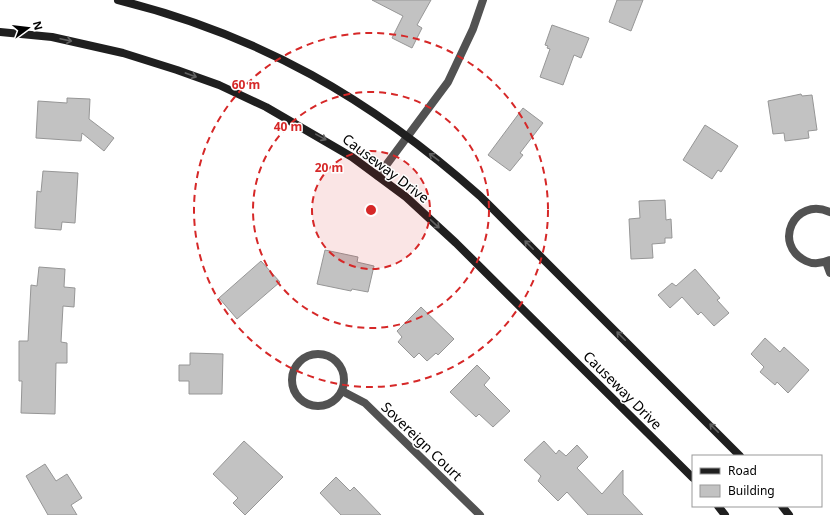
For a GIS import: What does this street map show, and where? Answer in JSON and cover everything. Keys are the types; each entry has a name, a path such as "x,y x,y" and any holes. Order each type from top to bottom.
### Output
{"street":[{"path":"118,0 155,9 204,25 255,46 293,64 349,96 408,137 447,167 480,196 724,438 739,455"},
{"path":"378,176 448,82 473,29 483,0"},
{"name":"Causeway Drive","path":"0,32 52,37 123,53 219,85 266,107 328,141 406,197 456,243 692,477"},
{"path":"830,212 815,208 799,214 794,221 789,237 793,249 801,259 809,262 828,261 830,273"},
{"path":"315,354 332,358 339,365 343,373 344,382 342,391 330,404 312,406 303,402 297,396 292,383 294,370 299,362 306,357 315,354"},
{"name":"Sovereign Court","path":"342,391 365,403 480,515"},
{"path":"719,507 725,515"},
{"path":"783,507 789,515"}],"building":[{"path":"372,0 431,0 417,25 422,28 412,48 392,38 403,16"},
{"path":"617,0 643,0 631,31 609,22"},
{"path":"552,25 589,38 581,58 574,55 563,85 540,77 550,49 545,45"},
{"path":"801,94 802,96 812,95 817,130 808,131 809,138 785,141 784,133 773,134 768,101"},
{"path":"67,98 90,99 89,119 114,138 104,151 82,133 81,141 36,138 38,101 67,103"},
{"path":"523,108 543,123 520,153 523,155 510,171 488,155"},
{"path":"705,125 738,146 721,172 718,170 712,179 683,160"},
{"path":"43,171 78,173 75,223 62,222 61,230 35,228 37,191 41,192"},
{"path":"665,200 666,220 671,219 672,238 665,238 665,243 652,244 653,258 631,259 629,219 640,218 639,201"},
{"path":"325,250 358,257 357,262 374,266 368,292 352,289 351,291 317,284"},
{"path":"261,261 280,282 237,319 219,298"},
{"path":"39,267 65,269 64,287 75,288 74,307 63,306 61,342 67,343 67,363 56,363 55,414 21,413 22,381 19,381 19,341 28,341 31,285 37,286"},
{"path":"695,269 720,298 717,300 729,313 714,326 701,312 698,315 682,297 670,308 658,295 672,283 676,286"},
{"path":"421,307 454,339 438,355 436,353 427,361 419,353 414,358 398,342 402,337 397,331"},
{"path":"765,338 780,352 784,347 809,370 788,393 777,382 775,385 760,372 764,367 751,354"},
{"path":"190,353 223,354 222,394 189,394 189,381 179,381 179,365 190,365"},
{"path":"477,365 490,378 484,385 510,411 493,427 479,414 476,417 450,392"},
{"path":"244,441 283,477 245,515 233,503 238,498 213,474"},
{"path":"544,441 556,454 559,450 566,456 577,445 588,457 577,468 602,494 623,470 623,494 643,515 588,515 567,492 558,501 538,481 541,476 524,460"},
{"path":"45,464 56,481 67,474 82,498 71,505 77,515 48,515 26,476"},
{"path":"336,477 350,491 354,487 381,515 341,515 320,493"}]}
